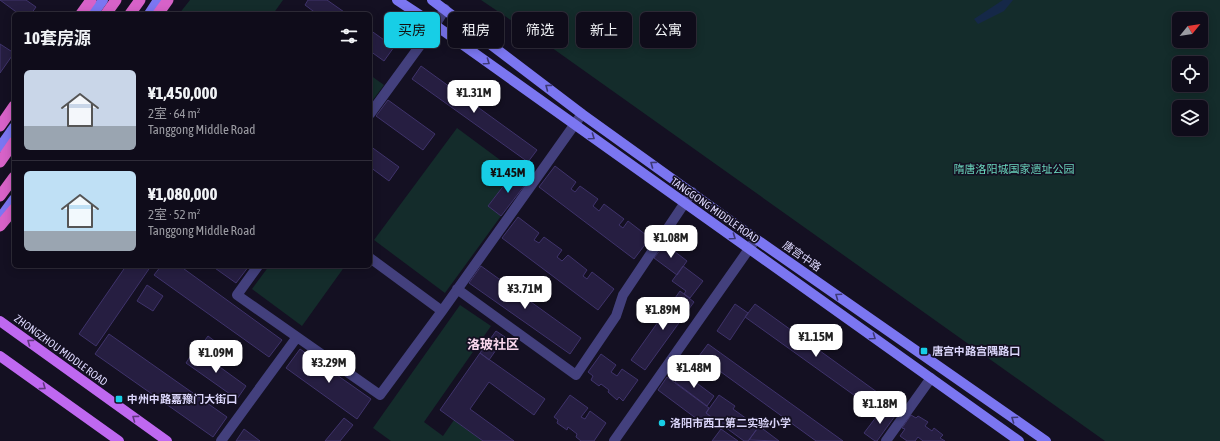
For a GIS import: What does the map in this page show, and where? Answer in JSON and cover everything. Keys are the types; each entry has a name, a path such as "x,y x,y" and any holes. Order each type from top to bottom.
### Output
{"highway":[{"path":"82,12 91,0"},
{"path":"107,12 116,0"},
{"path":"131,12 140,0"},
{"path":"159,12 168,0"},
{"path":"1,124 12,109"},
{"path":"0,162 12,145"},
{"path":"0,196 12,180"},
{"path":"0,226 12,211"}],"main road":[{"path":"94,12 103,0"},
{"path":"150,12 158,0"},
{"name":"TANGGONG MIDDLE ROAD","path":"397,0 415,12"},
{"name":"唐宫中路","path":"432,0 582,114 756,239 1046,441"},
{"name":"TANGGONG MIDDLE ROAD","path":"440,29 1019,441"},
{"path":"0,147 12,130"},
{"path":"0,218 12,202"},
{"name":"ZHONGZHOU MIDDLE ROAD","path":"0,321 166,441"},
{"path":"0,356 119,441"}],"street":[{"path":"440,17 445,9"},
{"path":"372,111 418,48"},
{"path":"257,268 237,295 380,395 582,114"},
{"path":"457,289 576,375 616,316 623,295 692,192"},
{"path":"614,441 756,239"},
{"path":"372,259 442,310"},
{"path":"221,441 296,337"},
{"path":"886,441 930,378"}],"green space":[{"path":"190,0 283,0 274,12 181,12"},
{"name":"隋唐洛阳城国家遗址公园","path":"481,0 1220,0 1220,441 1105,441 552,48 568,48 568,12 512,12 512,21 504,16 504,12 499,12"},
{"path":"372,76 384,85 372,101"},
{"path":"457,128 515,171 488,206 501,216 445,293 374,240"},
{"path":"268,268 344,268 302,326 252,289"},
{"path":"460,305 491,326 424,422 443,436 454,420 483,441 391,441 373,428"}],"water":[{"path":"1003,0 1013,0 1004,11 978,24 974,19"}],"building":[{"path":"0,0 26,0 36,7 32,12 16,12"},
{"path":"308,0 327,0 344,12 314,12 305,5"},
{"path":"372,31 384,40 384,48 393,48 384,61 372,52"},
{"path":"0,44 12,52 12,56 0,73"},
{"path":"421,66 537,150 528,162 412,79"},
{"path":"388,100 435,134 423,150 376,116"},
{"path":"372,147 399,167 389,181 372,168"},
{"path":"555,166 576,182 571,189 575,192 580,186 598,199 593,206 599,211 604,204 624,219 619,225 623,228 628,221 650,238 634,259 539,187"},
{"path":"515,171 528,181 501,216 488,206"},
{"path":"518,217 539,233 534,240 539,243 544,237 562,250 557,257 562,261 568,255 587,270 583,276 587,279 592,272 614,289 598,310 502,238"},
{"path":"665,244 687,261 677,275 654,258"},
{"path":"481,266 581,338 570,354 469,283"},
{"path":"683,266 703,281 690,298 684,294 686,291 672,281"},
{"path":"125,268 150,268 96,346 79,334"},
{"path":"159,268 183,268 282,340 269,357 154,275"},
{"path":"215,268 247,268 236,283"},
{"path":"147,285 163,296 153,311 137,301"},
{"path":"680,291 694,302 645,370 631,360"},
{"path":"735,304 748,313 730,340 717,331"},
{"path":"755,304 888,400 879,413 745,317"},
{"path":"496,331 505,337 489,360 480,353"},
{"path":"109,334 227,417 213,437 95,354"},
{"path":"208,336 233,355 224,366 200,347"},
{"path":"708,344 843,441 816,441 699,356"},
{"path":"195,349 246,386 237,399 186,363"},
{"path":"300,349 371,399 357,419 286,368"},
{"path":"480,353 545,399 534,415 489,382 470,409 514,441 483,441 440,410"},
{"path":"601,354 616,365 611,372 617,376 622,369 638,380 623,401 619,397 617,400 608,392 609,390 601,384 599,386 591,380 593,376 588,372"},
{"path":"682,372 714,396 707,406 675,382"},
{"path":"667,377 709,408 706,413 715,420 709,428 658,390"},
{"path":"570,395 588,408 581,417 585,419 590,411 606,423 594,441 581,441 576,437 577,434 568,427 567,430 557,423 558,420 554,417"},
{"path":"719,395 735,406 733,409 754,424 755,421 760,425 748,441 744,441 706,413"},
{"path":"883,408 895,416 877,441 875,441 864,433"},
{"path":"911,415 916,418 918,416 928,422 925,426 932,431 934,428 943,435 940,438 945,441 923,441 918,437 915,441 907,441 900,436 905,429 902,428"},
{"path":"344,418 353,425 340,441 325,441"},
{"path":"759,426 779,441 749,440"},
{"path":"244,429 260,441 236,441"},
{"path":"721,429 738,441 712,441"}],"place":[{"name":"唐宫中路宫隅路口","path":"924,351"},
{"name":"中州中路嘉豫门大街口","path":"119,399"},
{"name":"洛阳市西工第二实验小学","path":"662,423"}],"district":[{"name":"洛玻社区","path":"493,344"}]}
